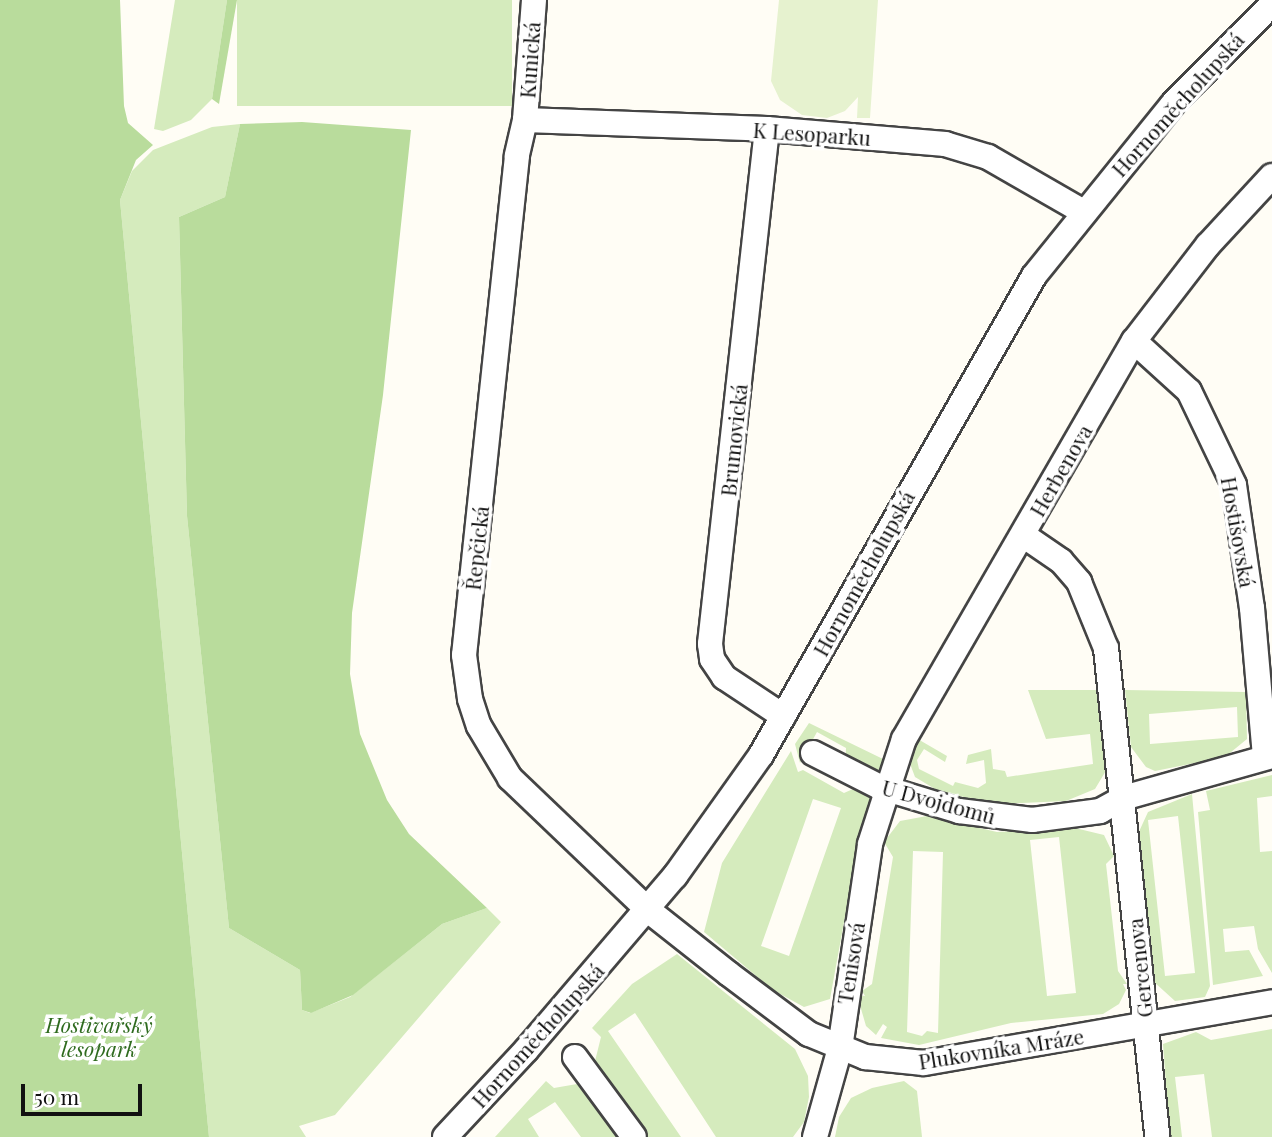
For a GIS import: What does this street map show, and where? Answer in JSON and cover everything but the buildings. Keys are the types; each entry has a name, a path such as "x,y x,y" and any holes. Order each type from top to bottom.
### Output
{"street":[{"name":"Kunická","path":"525,120 534,0"},
{"name":"Hornoměcholupská","path":"445,1137 648,910 761,755 1009,313 1082,211 1172,105 1272,4"},
{"name":"K Lesoparku","path":"525,120 767,129 960,147 1029,178 1082,211"},
{"name":"Řepčická","path":"525,120 517,156 464,655 467,684 479,726 510,778 648,910"},
{"name":"Brumovická","path":"767,129 710,644 712,659 724,677 783,716"},
{"name":"Herbenova","path":"890,790 904,739 1134,341 1208,245 1272,176"},
{"name":"Hostišovská","path":"1134,341 1189,391 1234,485 1269,756"},
{"name":"Gercenova","path":"1023,535 1067,567 1098,620 1114,691 1157,1137"},
{"name":"U Dvojdomů","path":"813,753 890,790 959,811 1032,820 1100,811 1123,798 1269,756"},
{"name":"Tenisová","path":"807,1137 818,1126 840,1048 870,844 890,790"},
{"name":"Plukovníka Mráze","path":"648,910 785,1018 840,1048 883,1060 924,1063 1272,1002"},
{"path":"575,1057 634,1137"}],"green space":[{"name":"Hostivařský lesopark","path":"0,0 120,0 124,106 128,123 153,145 136,160 120,200 209,1137 0,1137"},
{"path":"175,0 227,0 212,99 191,120 163,131 154,129"},
{"path":"227,0 237,0 219,104 212,99"},
{"path":"237,0 512,0 512,106 237,106"},
{"path":"779,0 878,0 870,118 857,118 858,97 845,111 827,118 802,115 780,100 771,81"},
{"path":"302,122 411,130 383,395 352,613 350,674 360,734 387,800 409,834 487,908 442,924 353,995 311,1013 302,1010 300,970 229,928 187,516 179,217 225,197 240,124"},
{"path":"240,124 225,197 179,217 187,516 229,928 300,970 302,1010 310,1013 350,997 442,924 487,908 501,922 335,1115 299,1126 306,1137 209,1137 120,200 132,171 153,150 212,127"},
{"path":"1028,690 1101,690 1107,769 1095,789 1066,801 997,804 940,792 915,777 909,761 916,738 947,756 945,762 924,749 917,760 919,769 953,786 955,782 978,788 986,783 984,760 966,764 968,755 991,749 993,769 1005,771 1007,777 1093,764 1090,734 1046,739"},
{"path":"1125,690 1246,692 1247,739 1225,757 1155,771 1146,767 1131,747","holes":["1237,707 1238,737 1150,744 1149,714"]},
{"path":"809,723 883,759 884,764 860,834 830,999 804,1007 773,990 704,932 722,863 791,751 798,772 803,770 844,793 853,789 853,781 845,776 846,748 817,732 800,763 795,744","holes":["813,799 841,808 789,956 761,946"]},
{"path":"1272,775 1272,796 1257,798 1260,852 1272,851 1272,973 1258,949 1254,926 1223,929 1225,952 1249,950 1263,976 1213,985 1198,812 1210,810 1206,791"},
{"path":"1192,794 1210,986 1205,997 1175,1001 1153,981 1137,836 1148,812","holes":["1178,816 1195,973 1165,976 1148,820"]},
{"path":"927,816 997,832 1075,828 1104,835 1114,856 1106,864 1118,971 1127,984 1123,984 1126,990 1119,1004 1103,1014 1011,1023 919,1045 881,1038 887,1027 883,1024 876,1035 866,1026 857,995 865,996 862,991 872,984 893,857 884,842 900,821","holes":["1059,837 1076,993 1047,996 1030,840","913,851 943,852 938,1033 927,1031 922,1036 907,1032"]},
{"path":"677,954 795,1049 808,1076 809,1097 804,1122 793,1137 716,1137 635,1013 608,1031 681,1137 648,1137 594,1065 601,1037 592,1028 632,984"},
{"path":"1272,1029 1272,1137 1212,1137 1204,1074 1175,1077 1182,1137 1170,1137 1163,1044 1196,1032 1211,1040"},
{"path":"546,1081 554,1088 577,1084 617,1137 581,1137 555,1102 528,1119 539,1137 495,1137"},
{"path":"904,1081 917,1091 922,1137 835,1137 839,1117 851,1098 872,1088"}]}
